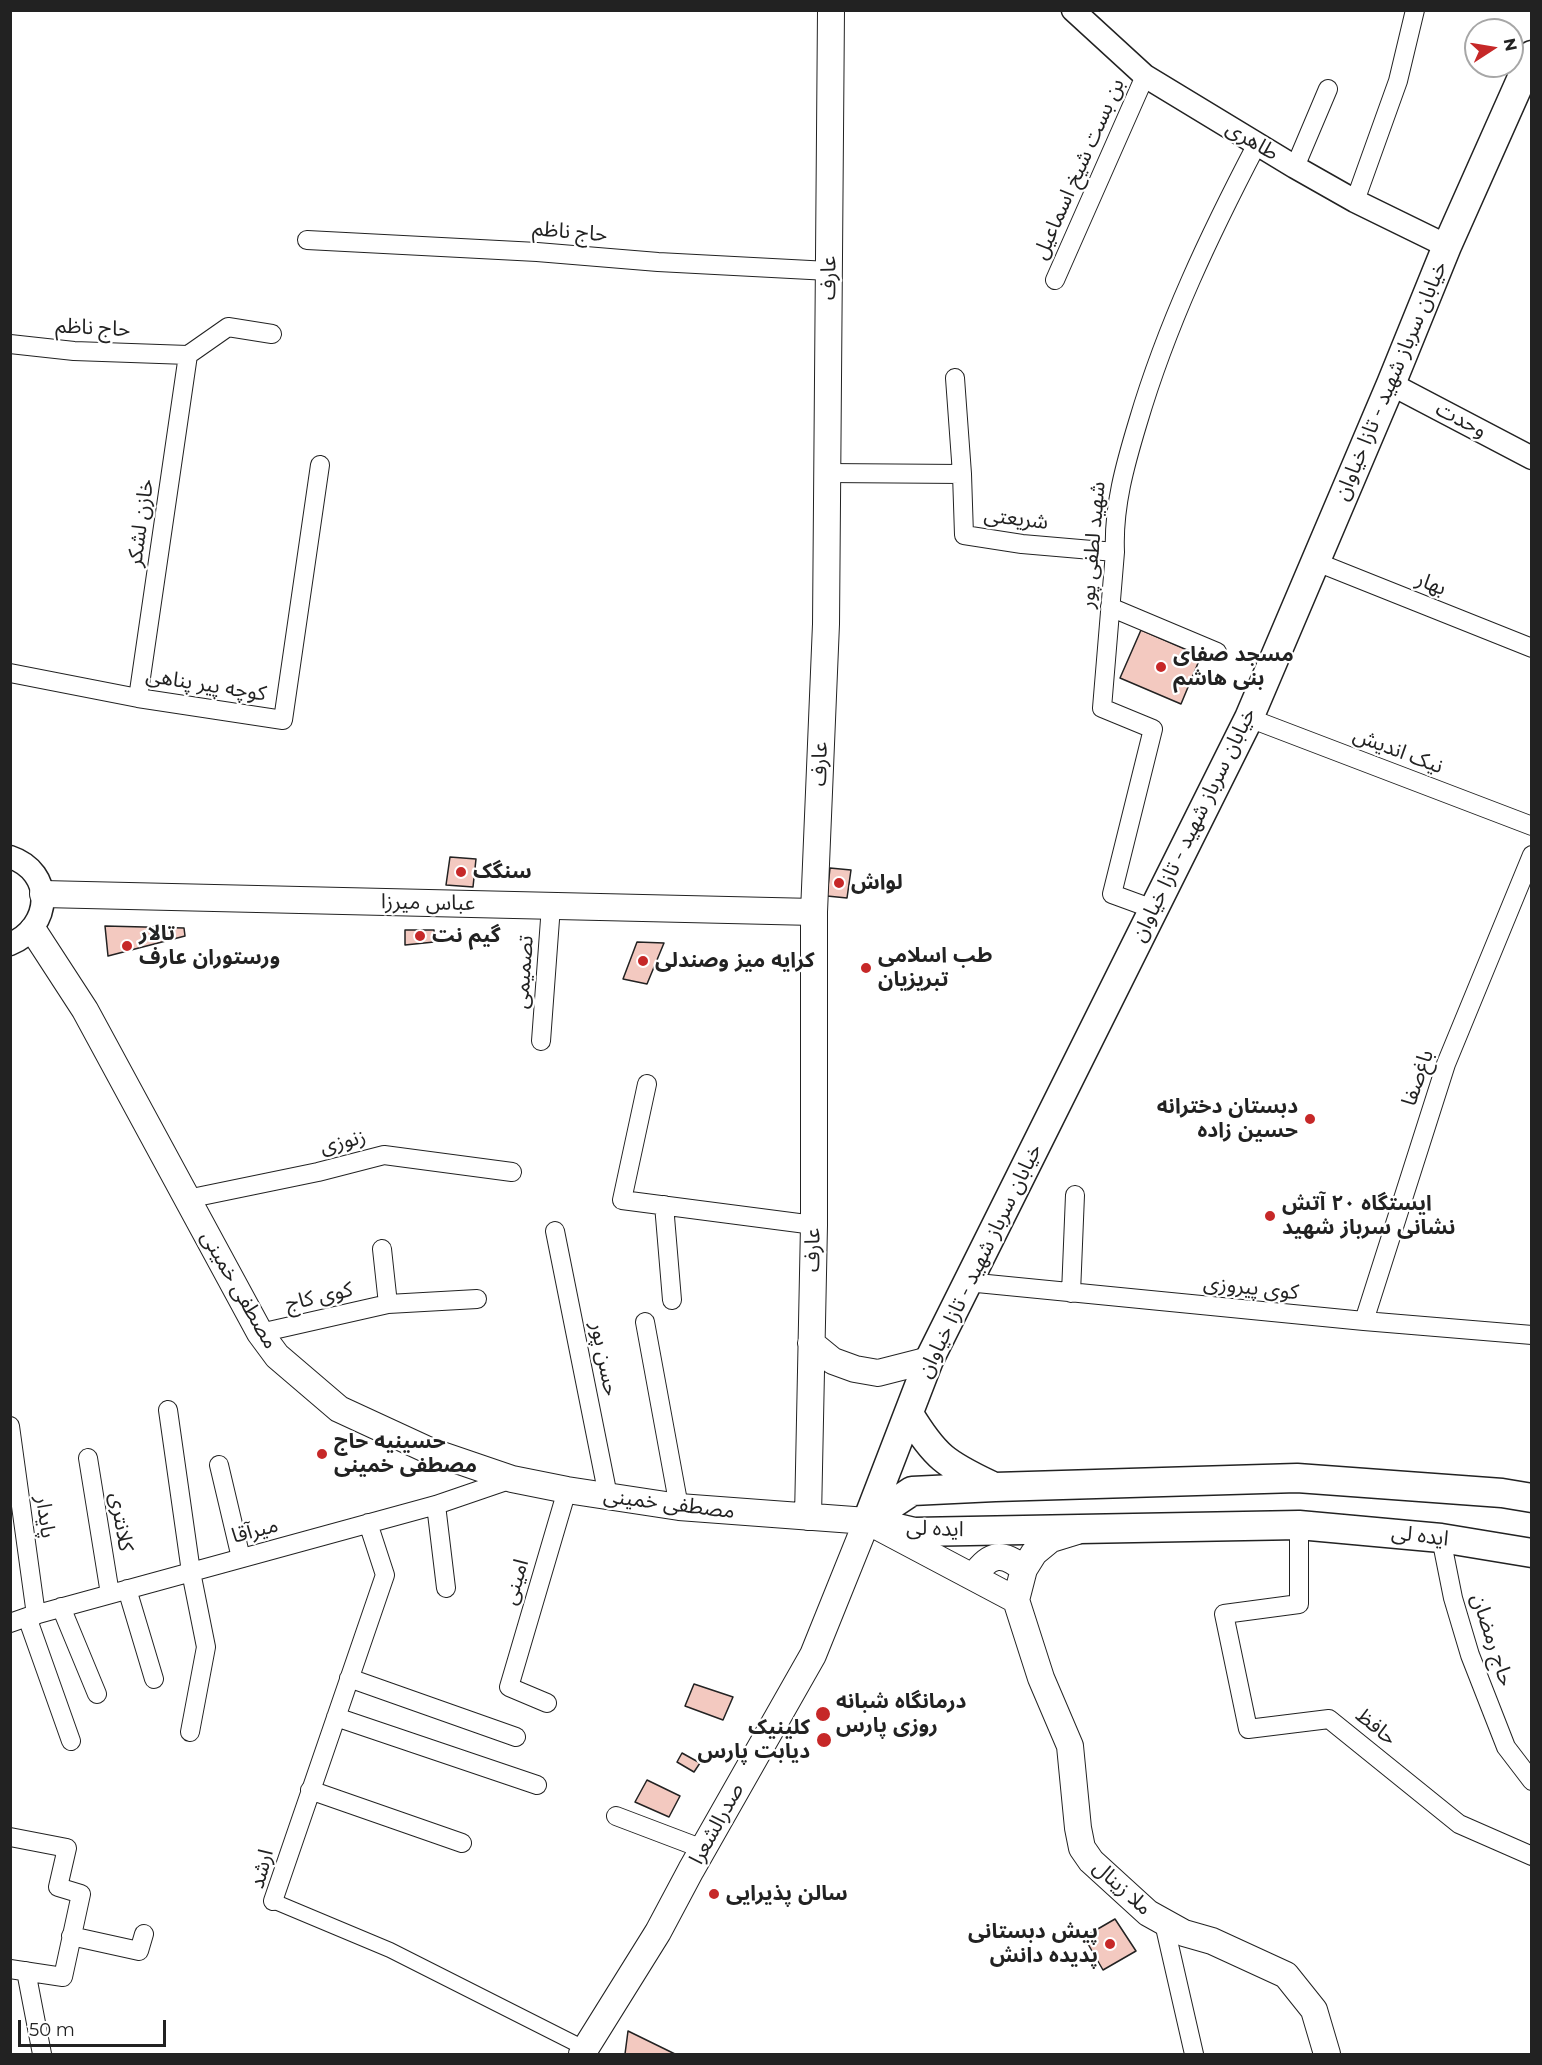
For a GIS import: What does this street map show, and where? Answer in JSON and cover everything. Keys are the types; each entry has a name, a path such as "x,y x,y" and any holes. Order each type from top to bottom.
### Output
{"main road":[{"name":"عارف","path":"808,1517 814,1225 814,912 826,624 831,10"},
{"name":"خیابان سرباز شهید - تازا خیاوان","path":"867,1521 929,1360 1249,718 1447,246 1532,55"},
{"name":"عباس میرزا","path":"43,894 814,912"},
{"name":"مصطفی خمینی","path":"33,930 85,1010 260,1333 277,1356 339,1409 430,1451 512,1479 679,1508 867,1521"},
{"path":"811,1343 833,1361 855,1369 878,1373 929,1360"},
{"path":"909,1414 926,1442 941,1458 956,1469 995,1487"},
{"name":"ایده لى","path":"867,1521 912,1491 995,1487 1297,1478 1502,1492 1532,1498"},
{"path":"867,1521 1016,1600 1024,1569 1034,1553 1051,1539 1086,1528"},
{"name":"ایده لى","path":"867,1521 914,1532 1299,1525 1441,1538 1532,1553"},
{"name":"صدرالشعرا","path":"588,2053 813,1655 867,1521"},
{"path":"974,1576 984,1562 996,1557 1006,1557 1024,1569"},
{"name":"ملا زینال","path":"1016,1600 1041,1678 1070,1746 1082,1848 1091,1861 1130,1899 1164,1923 1184,1933 1212,1941 1286,1975 1314,2010 1327,2055"}],"street":[{"name":"طاهری","path":"1073,10 1146,76 1355,201 1447,246"},
{"path":"1355,201 1398,81 1415,10"},
{"name":"بن بست شیخ اسماعیل","path":"1054,280 1146,76"},
{"path":"1295,167 1328,89"},
{"name":"شهید لطفی پور","path":"1153,909 1112,894 1153,729 1102,708 1115,552 1114,528 1123,469 1169,328 1219,215 1257,144"},
{"name":"حاج ناظم","path":"307,240 829,271"},
{"path":"188,355 228,327 272,334"},
{"name":"حاج ناظم","path":"10,345 74,351 188,355"},
{"name":"خازن لشکر","path":"138,698 188,355"},
{"path":"827,473 962,474 955,378"},
{"name":"وحدت","path":"1391,384 1532,458"},
{"name":"کوچه پیر پناهی","path":"10,674 138,698 283,720 320,465"},
{"name":"شریعتی","path":"962,474 964,535 1022,544 1115,552"},
{"name":"بهار","path":"1314,561 1532,648"},
{"path":"1110,607 1217,652"},
{"name":"نیک اندیش","path":"1249,718 1532,826"},
{"name":"باغ‌صفا","path":"1364,1321 1446,1064 1532,855"},
{"path":"10,857 29,868 38,880 43,894 41,913 33,930 22,940 10,944"},
{"name":"تصمیمی","path":"541,1041 552,906"},
{"path":"647,1084 622,1200 814,1225"},
{"name":"زنوزی","path":"187,1199 318,1172 384,1155 512,1172"},
{"path":"1071,1293 1076,1195"},
{"path":"664,1205 672,1300"},
{"name":"حسن پور","path":"555,1231 608,1496"},
{"path":"382,1249 388,1304"},
{"name":"کوی پیروزی","path":"967,1282 1532,1335"},
{"name":"کوی کاج","path":"260,1333 388,1304 477,1299"},
{"path":"645,1322 679,1508"},
{"path":"168,1410 191,1572 206,1647 190,1732"},
{"name":"پایدار","path":"10,1426 24,1618 71,1742"},
{"name":"کلانتری","path":"88,1458 119,1592 154,1679"},
{"path":"219,1465 241,1558"},
{"name":"میرآقا","path":"24,1618 436,1505 512,1479"},
{"name":"امینی","path":"547,1703 509,1688 567,1490"},
{"path":"436,1505 446,1588"},
{"name":"ارشد","path":"368,1523 385,1575 273,1901 390,1950 588,2053"},
{"name":"حافظ","path":"1299,1525 1299,1604 1224,1614 1248,1729 1329,1719 1459,1824 1532,1856"},
{"name":"حاج رمضان","path":"1441,1538 1453,1598 1470,1655 1506,1747 1532,1781"},
{"path":"62,1607 97,1694"},
{"path":"349,1678 516,1737"},
{"path":"336,1717 537,1785"},
{"path":"310,1790 462,1843"},
{"path":"616,1816 703,1849"},
{"path":"10,1837 67,1848 58,1887 81,1894 63,1977 18,1970 42,2055"},
{"path":"1164,1923 1194,2055"},
{"path":"71,1936 139,1951 144,1934"}],"building":[{"name":"مسجد صفای بنی هاشم","path":"1141,630 1201,656 1181,704 1120,678"},
{"name":"سنگک","path":"450,857 476,859 473,887 446,885"},
{"name":"لواش","path":"830,868 851,870 847,898 827,896"},
{"name":"تالار ورستوران عارف","path":"105,926 184,928 185,936 108,956"},
{"name":"گیم نت","path":"405,930 434,930 434,942 405,945"},
{"name":"کرایه میز وصندلی","path":"637,942 664,943 647,984 623,979"},
{"path":"694,1684 733,1697 723,1720 685,1706"},
{"path":"682,1753 700,1763 694,1772 677,1762"},
{"path":"647,1780 680,1796 669,1817 635,1802"},
{"name":"پیش دبستانی پدیده دانش","path":"1115,1919 1136,1951 1103,1970 1084,1937"},
{"path":"628,2031 675,2054 625,2054"}],"place":[{"name":"مسجد صفای بنی هاشم","path":"1161,667"},
{"name":"سنگک","path":"461,872"},
{"name":"لواش","path":"839,883"},
{"name":"گیم نت","path":"420,936"},
{"name":"تالار ورستوران عارف","path":"127,946"},
{"name":"کرایه میز وصندلی","path":"643,961"},
{"name":"طب اسلامی تبریزیان","path":"866,968"},
{"name":"دبستان دخترانه حسین زاده","path":"1310,1119"},
{"name":"ایستگاه ۲۰ آتش نشانی سرباز شهید","path":"1270,1216"},
{"name":"حسینیه حاج مصطفی خمینی","path":"322,1454"},
{"name":"درمانگاه شبانه روزی پارس","path":"823,1714"},
{"name":"کلینیک دیابت پارس","path":"824,1740"},
{"name":"سالن پذیرایی","path":"714,1894"},
{"name":"پیش دبستانی پدیده دانش","path":"1110,1944"}]}
